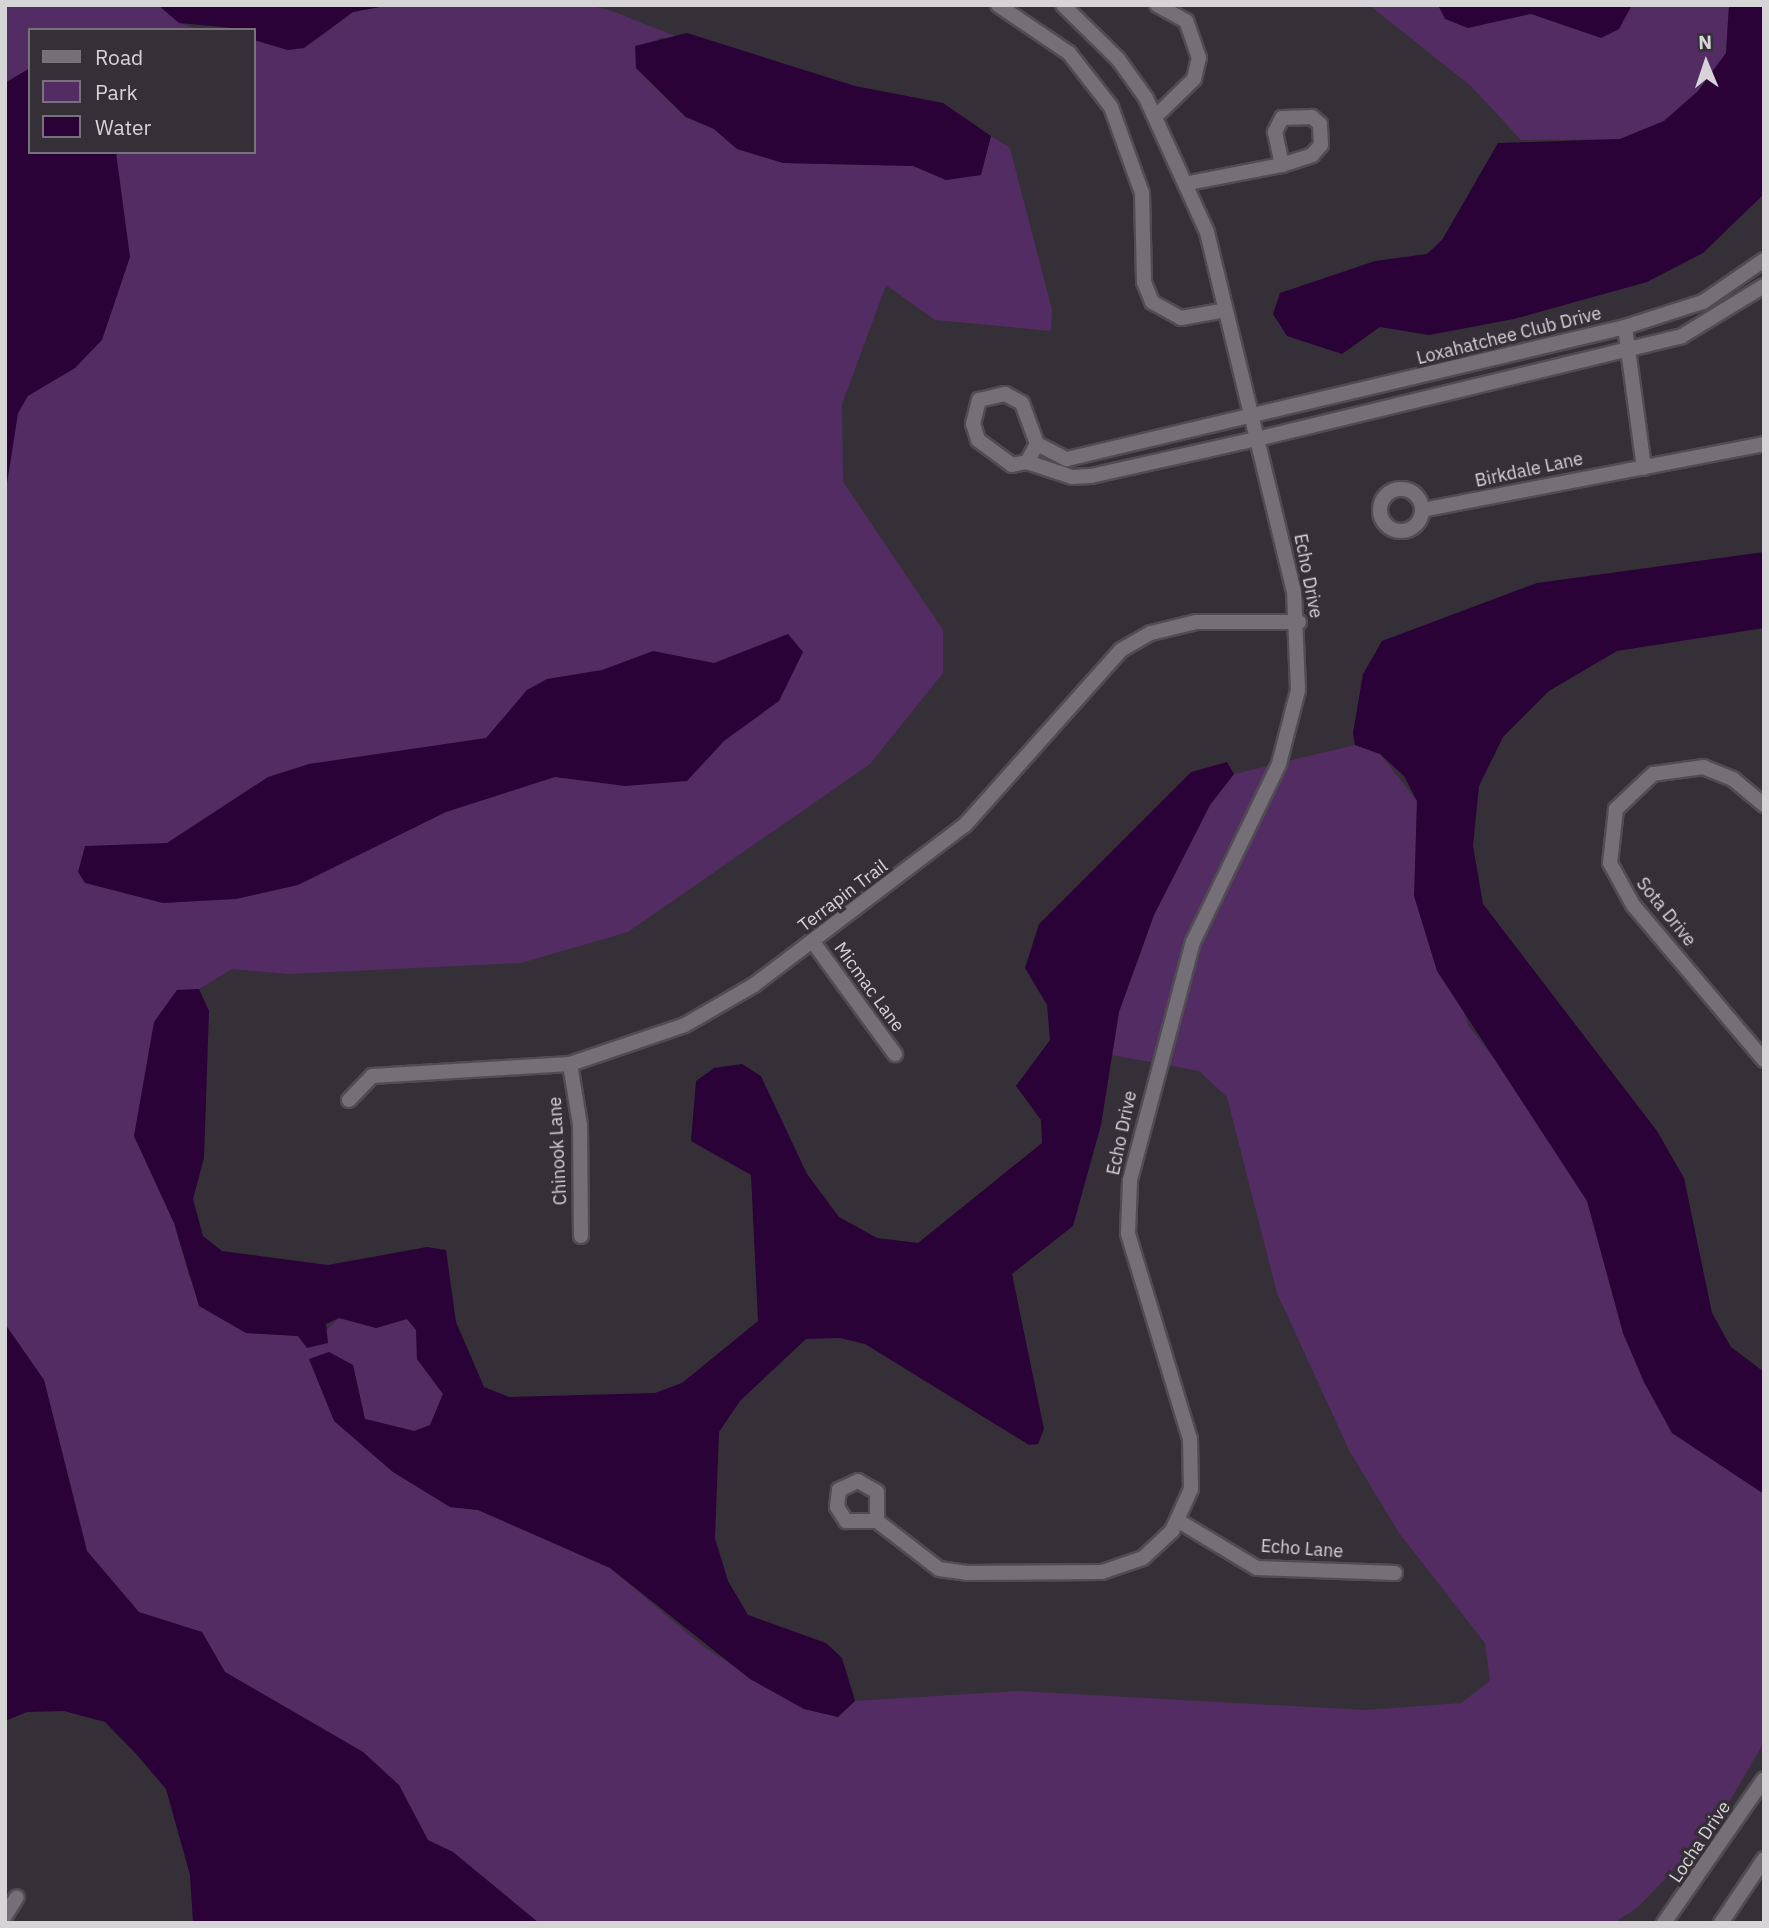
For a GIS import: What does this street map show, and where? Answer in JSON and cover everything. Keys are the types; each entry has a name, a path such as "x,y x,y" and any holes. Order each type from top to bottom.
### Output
{"street":[{"path":"999,5 1069,53 1111,107 1143,193 1144,282 1152,302 1181,318 1221,310"},
{"name":"Echo Drive","path":"877,1521 939,1569 980,1573 1102,1572 1143,1558 1177,1520 1191,1489 1191,1439 1128,1233 1130,1180 1193,942 1290,728 1298,622 1257,439 1221,310 1207,232 1189,183 1156,116 1118,59 1063,5"},
{"path":"1156,116 1194,79 1199,58 1186,21 1157,5"},
{"path":"1189,183 1282,165"},
{"name":"Loxahatchee Club Drive","path":"1252,420 1625,327 1703,302 1764,260"},
{"path":"1252,420 1067,459 1037,444 1022,402 1005,394 979,400 973,424 978,440 1012,465 1027,461 1072,477 1091,476 1257,439 1682,336 1764,286"},
{"path":"1625,327 1644,468"},
{"path":"1027,461 1037,444"},
{"name":"Birkdale Lane","path":"1422,510 1764,444"},
{"name":"Terrapin Trail","path":"349,1100 372,1076 570,1064 685,1026 813,942 965,825 1121,650 1151,633 1196,622 1298,622"},
{"name":"Sota Drive","path":"1764,804 1733,779 1703,767 1653,774 1616,809 1610,853 1633,905 1764,1060"},
{"name":"Micmac Lane","path":"813,942 895,1054"},
{"name":"Chinook Lane","path":"570,1064 580,1125 581,1236"},
{"name":"Echo Lane","path":"1177,1520 1257,1568 1395,1573"},
{"name":"Locha Drive","path":"1664,1923 1764,1779"},
{"path":"1721,1923 1764,1859"},
{"path":"5,1916 17,1897"}],"green space":[{"path":"5,5 158,5 179,23 195,28 28,28 28,154 256,154 256,41 287,50 310,44 353,12 391,5 590,5 680,38 659,38 636,68 685,117 714,129 737,149 783,163 914,166 946,180 981,175 991,136 1010,148 1052,310 1051,331 935,320 886,285 842,404 843,482 943,630 943,673 870,764 628,932 521,963 288,974 232,969 199,989 177,990 134,1136 174,1223 189,1276 246,1333 298,1336 308,1348 339,1318 376,1328 407,1319 416,1330 417,1359 443,1394 430,1426 414,1431 365,1419 353,1365 309,1360 335,1421 393,1472 450,1507 478,1510 610,1568 705,1648 804,1709 838,1717 855,1701 1018,1691 1365,1710 1461,1703 1490,1681 1485,1643 1399,1533 1349,1450 1277,1293 1227,1097 1199,1071 1112,1055 1119,1012 1154,915 1210,805 1234,774 1355,745 1380,754 1417,801 1416,859 1468,1025 1518,1090 1587,1201 1623,1333 1644,1382 1672,1433 1764,1494 1764,1742 1714,1828 1638,1907 1614,1923 539,1923 453,1852 428,1841 399,1785 363,1752 225,1672 202,1632 139,1613 87,1551 44,1380 5,1324"},
{"path":"1369,5 1729,5 1726,53 1698,91 1664,121 1620,139 1521,140 1471,86"}],"water":[{"path":"158,5 391,5 353,12 304,48 288,50 256,41 256,28 179,23"},
{"path":"1438,5 1632,5 1619,29 1601,38 1531,14 1468,28 1445,19"},
{"path":"1729,5 1764,5 1764,194 1703,253 1647,282 1514,319 1429,335 1380,327 1342,354 1287,336 1273,314 1280,293 1375,261 1427,254 1442,240 1498,143 1620,139 1664,121 1698,91 1726,53"},
{"path":"687,33 855,86 943,103 991,136 981,175 946,180 913,166 783,163 737,149 714,129 686,117 636,68 635,46"},
{"path":"28,69 28,154 116,154 130,257 102,340 75,368 28,396 18,413 5,497 5,83"},
{"path":"1764,552 1764,628 1617,651 1549,691 1503,737 1479,786 1473,846 1483,904 1657,1131 1684,1178 1712,1313 1731,1347 1764,1372 1764,1494 1672,1433 1644,1382 1623,1333 1587,1201 1437,971 1414,896 1417,801 1404,776 1380,754 1355,745 1353,733 1363,674 1382,641 1537,583"},
{"path":"788,634 803,652 779,701 724,741 687,781 625,786 555,777 446,812 298,885 236,899 163,903 85,883 78,872 85,846 167,843 268,777 309,764 486,738 527,690 547,679 602,670 653,651 714,663"},
{"path":"1227,762 1234,774 1210,805 1154,915 1119,1012 1101,1125 1073,1226 1012,1274 1044,1429 1038,1444 1029,1445 865,1344 840,1338 806,1339 740,1401 719,1432 715,1538 728,1581 748,1615 826,1643 842,1658 855,1701 838,1717 804,1709 750,1679 610,1568 478,1510 450,1507 393,1472 334,1421 309,1359 329,1352 353,1365 365,1419 414,1431 430,1425 443,1394 417,1359 416,1330 407,1319 376,1328 339,1318 326,1324 328,1343 307,1348 298,1336 246,1333 199,1306 174,1223 134,1136 154,1022 177,990 199,989 209,1011 204,1158 193,1199 203,1236 222,1251 328,1265 427,1247 446,1250 456,1322 484,1387 509,1397 655,1393 682,1383 758,1321 751,1175 691,1141 696,1081 714,1068 742,1064 761,1076 807,1174 839,1217 877,1238 918,1243 1042,1143 1041,1120 1016,1086 1050,1040 1047,1005 1025,968 1039,924 1191,772"},
{"path":"5,1324 44,1380 87,1551 139,1612 202,1632 225,1672 363,1752 399,1785 428,1840 453,1852 539,1923 193,1923 190,1875 166,1789 137,1755 105,1722 64,1711 27,1712 5,1721"}]}
